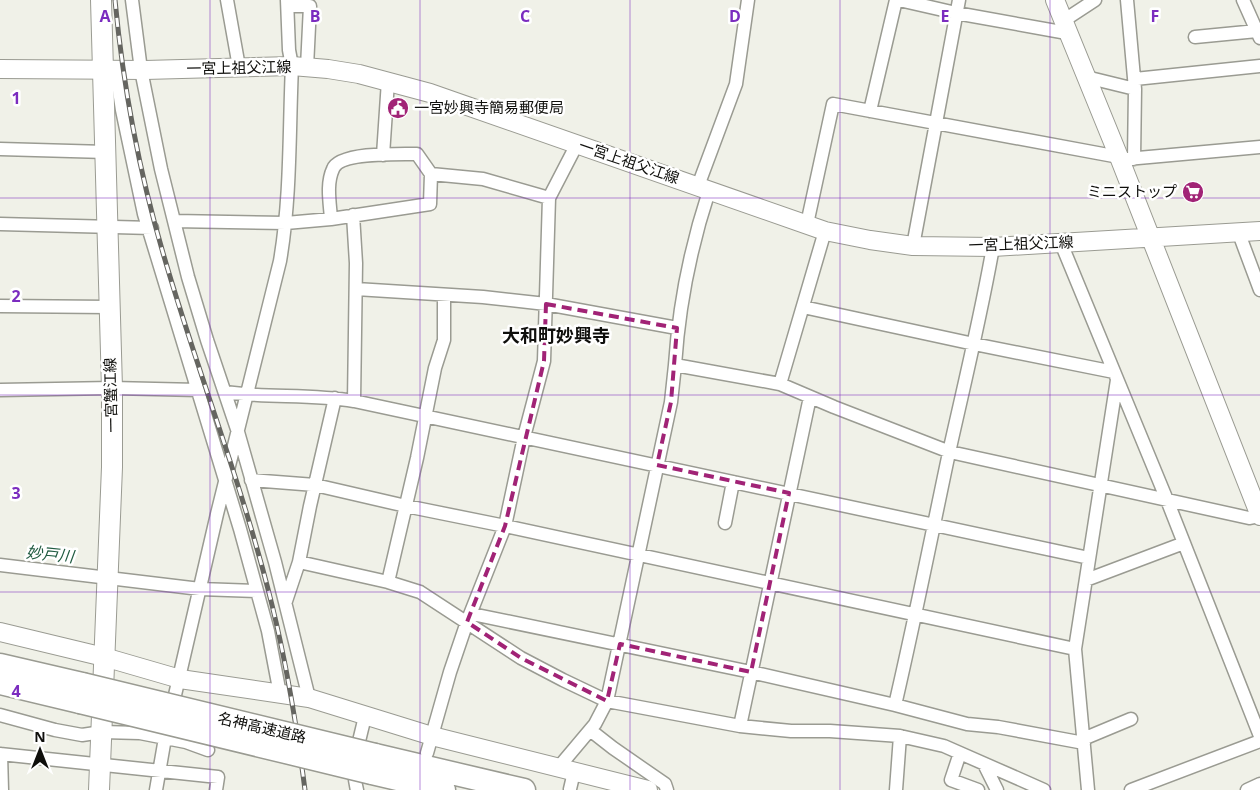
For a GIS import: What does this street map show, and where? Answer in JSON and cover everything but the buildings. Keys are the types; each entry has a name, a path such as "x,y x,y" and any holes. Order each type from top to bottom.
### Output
{"highway":[{"name":"名神高速道路","path":"0,665 81,693 373,764 524,790"},
{"name":"名神高速道路","path":"0,683 81,693"},
{"name":"名神高速道路","path":"373,764 444,790"}],"main road":[{"name":"一宮蟹江線","path":"99,790 112,467 112,388 106,152 110,70 101,0"},
{"path":"1055,0 1086,77 1124,158 1149,238 1260,516"},
{"name":"一宮上祖父江線","path":"0,68 110,70 328,68 388,81 430,93 825,231 913,246 993,247 1260,231"},
{"path":"0,632 104,657 180,679 310,698 432,736 648,790"}],"street":[{"path":"132,0 141,70 161,170 190,286 238,432 286,601 310,698"},
{"path":"227,0 239,68"},
{"path":"570,789 567,770 563,762 590,730 607,700 620,644 671,402 678,328 690,255 704,188 736,84 748,0"},
{"path":"870,110 897,0 957,6 1065,27 1095,0"},
{"path":"1124,158 1135,84 1127,0"},
{"path":"1195,37 1258,34 1243,0"},
{"path":"156,790 165,738 225,482 280,261 286,223 300,67 310,3 287,3 289,50 300,67"},
{"path":"913,246 957,6"},
{"path":"1086,77 1135,84 1260,66"},
{"path":"110,70 122,110 133,166 150,228 258,591 280,694"},
{"path":"383,155 388,81"},
{"path":"807,224 833,104 1124,158 1260,147"},
{"path":"427,753 450,672 505,526 524,437 544,361 549,198 577,144"},
{"path":"0,149 106,152"},
{"path":"174,221 286,223 331,219 430,204 431,174 417,154 352,158 338,162 333,168 330,181 331,219"},
{"path":"431,174 483,179 549,198"},
{"path":"352,215 356,263 354,401"},
{"path":"0,224 150,228"},
{"path":"780,384 825,231"},
{"path":"1238,231 1260,290"},
{"path":"1061,243 1167,500 1260,736"},
{"path":"895,704 974,344 993,247"},
{"path":"356,289 484,296 546,304 678,328"},
{"path":"388,582 435,368 444,340 444,295"},
{"path":"0,306 110,307"},
{"path":"803,307 1116,376"},
{"path":"675,365 780,384 834,408 950,452 1249,518 1260,516"},
{"path":"1088,790 1075,649 1116,376"},
{"path":"0,390 112,388 198,390"},
{"path":"225,392 247,395 335,398 354,401 1089,558"},
{"path":"740,726 810,397"},
{"path":"286,601 299,562 335,398"},
{"path":"251,480 315,485 1075,649"},
{"path":"724,523 733,482"},
{"path":"1086,580 1184,543"},
{"path":"299,562 388,582 420,592 470,618 521,658 607,700 740,726 791,731 830,731 900,736 944,746 1044,790"},
{"path":"0,565 200,589 258,591"},
{"path":"470,618 620,644 895,704 967,724 1084,741 1131,719"},
{"path":"0,715 55,730 82,734 102,732 140,733 186,742 208,750"},
{"path":"357,790 354,763 365,716"},
{"path":"590,730 665,784 668,790"},
{"path":"896,790 900,736"},
{"path":"1131,790 1260,740"},
{"path":"960,753 951,780 978,790"},
{"path":"2,790 1,754 218,777 216,790"},
{"path":"984,764 997,790"},
{"path":"1247,790 1260,784"}],"highlighted area":[{"path":"546,304 677,328 671,402 657,465 789,493 751,672 620,644 607,701 521,658 467,622 505,526 544,361"}],"railway":[{"path":"115,0 127,96 146,191 176,297 248,516 272,605 287,674 305,790"}],"place":[{"name":"一宮妙興寺簡易郵便局","path":"398,108"},
{"name":"ミニストップ","path":"1193,192"}],"district":[{"name":"大和町妙興寺","path":"556,336"}],"water label":[{"name":"妙戸川","path":"50,554"}]}
